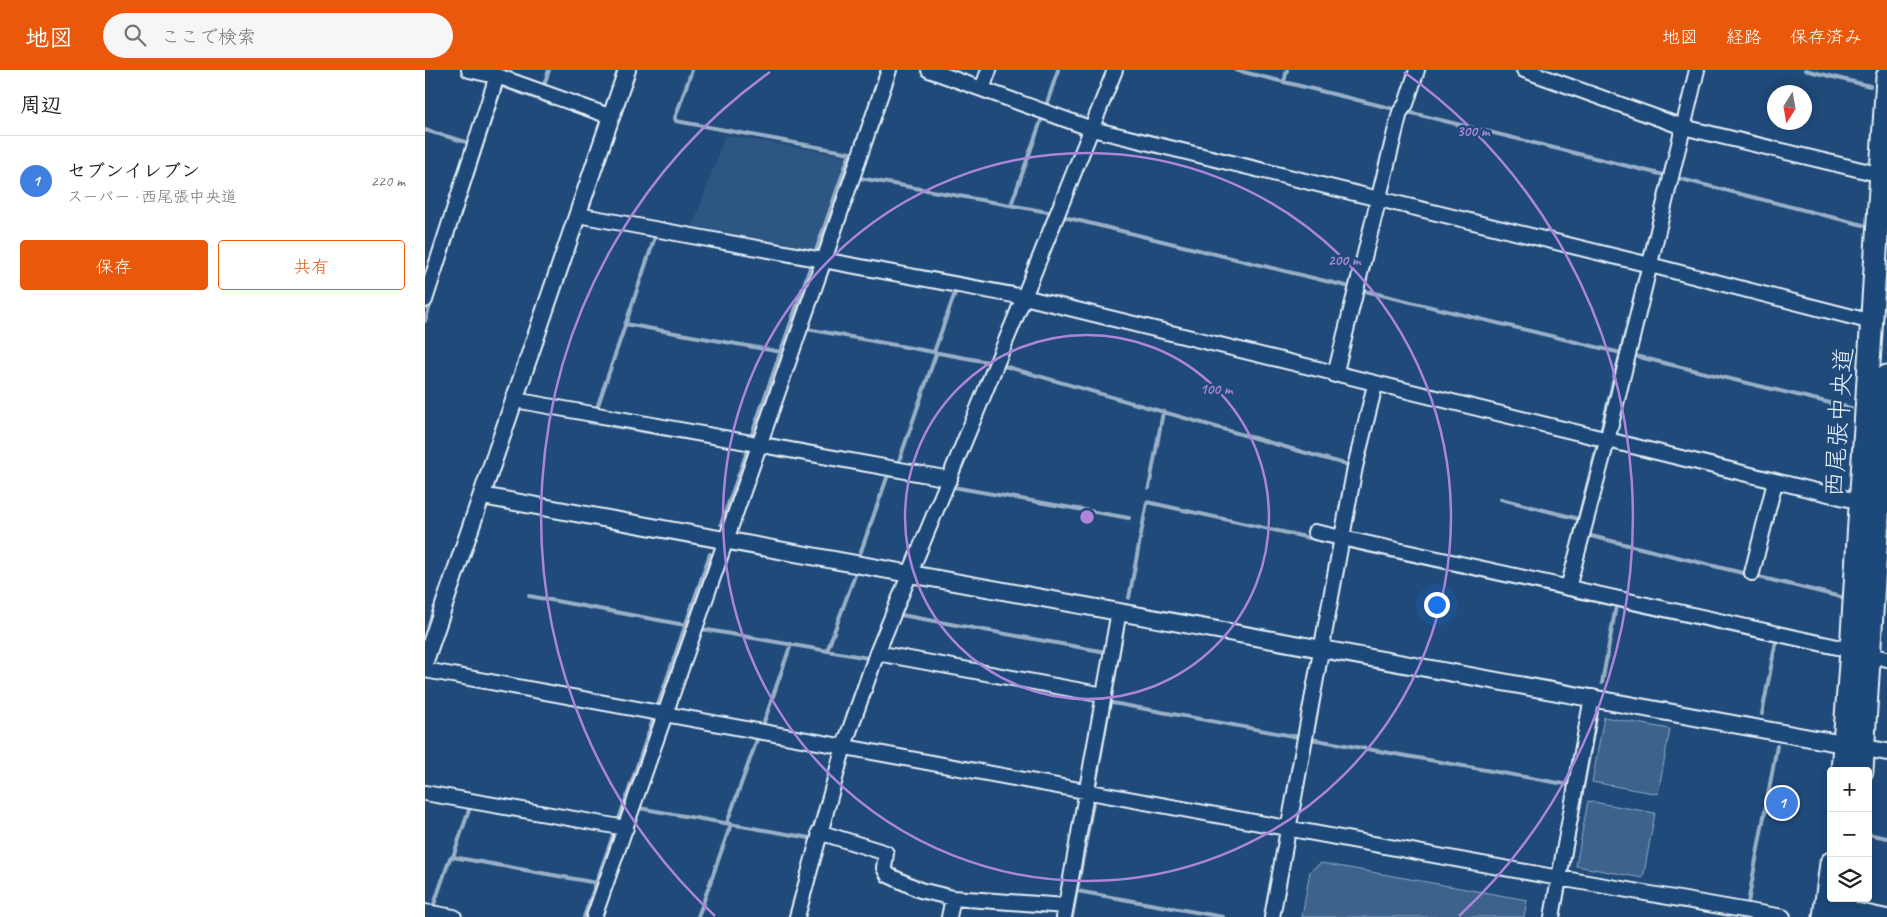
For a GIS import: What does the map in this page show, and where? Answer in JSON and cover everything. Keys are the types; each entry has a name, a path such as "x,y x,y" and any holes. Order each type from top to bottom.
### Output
{"main road":[{"name":"西尾張中央道","path":"1876,507 1872,322 1887,77"},
{"name":"西尾張中央道","path":"1844,767 1855,745 1869,655 1876,507 1887,376"},
{"name":"西尾張中央道","path":"1855,745 1861,767"},
{"path":"1824,917 1827,894"}],"street":[{"path":"469,70 499,74 612,117"},
{"path":"425,661 627,70"},
{"path":"594,917 889,70"},
{"path":"929,70 1092,129 1872,322"},
{"path":"982,89 989,70"},
{"path":"797,917 844,746 877,653 1024,297 1115,70"},
{"path":"1335,375 1400,112 1407,104 1417,70"},
{"path":"1524,70 1683,127 1882,175"},
{"path":"1568,588 1607,441 1697,70"},
{"path":"425,300 499,74"},
{"path":"578,215 1024,297 1876,507"},
{"path":"1272,917 1355,467 1375,385"},
{"path":"515,400 949,478"},
{"path":"1752,573 1775,482"},
{"path":"482,496 1887,752"},
{"path":"1315,532 1341,543 1568,588 1869,655"},
{"path":"819,832 886,854 884,868 887,875 920,890 953,898 1065,911 1119,611"},
{"path":"877,653 1104,695"},
{"path":"425,670 1559,878 1783,917"},
{"path":"1552,917 1592,697"},
{"path":"425,793 626,828"},
{"path":"949,917 953,898"},
{"path":"1845,908 1887,917"},
{"path":"425,912 454,917"}],"shaded area":[{"path":"725,135 847,156 813,254 691,232"},
{"path":"1604,717 1670,729 1658,794 1592,782"},
{"path":"1588,801 1655,813 1643,878 1576,866"},
{"path":"1321,863 1527,900 1524,917 1302,917 1310,871"}],"waterway":[{"path":"544,85 549,70"},
{"path":"692,70 675,118 676,121 850,153 815,254"},
{"path":"1046,106 1058,70"},
{"path":"1235,70 1390,108"},
{"path":"1284,82 1287,70"},
{"path":"1805,70 1870,86"},
{"path":"505,87 553,104"},
{"path":"461,211 501,88"},
{"path":"1408,112 1664,175"},
{"path":"1011,205 1042,118"},
{"path":"425,130 473,144"},
{"path":"1645,255 1675,132"},
{"path":"860,178 1048,212"},
{"path":"1681,179 1863,225"},
{"path":"1064,217 1346,286"},
{"path":"596,411 655,237"},
{"path":"751,437 811,265"},
{"path":"1601,431 1641,271"},
{"path":"934,352 956,290"},
{"path":"1361,290 1621,353"},
{"path":"425,321 432,299"},
{"path":"625,324 781,352"},
{"path":"807,329 988,362"},
{"path":"898,464 936,354"},
{"path":"1635,356 1851,408"},
{"path":"1004,366 1348,465"},
{"path":"1149,488 1163,412"},
{"path":"589,422 720,444"},
{"path":"1575,533 1597,447"},
{"path":"721,524 748,449 744,448"},
{"path":"761,452 939,484"},
{"path":"860,554 888,475"},
{"path":"953,487 1129,518"},
{"path":"1501,499 1579,519"},
{"path":"1129,598 1147,502 1337,544"},
{"path":"1587,535 1841,597"},
{"path":"1344,546 1833,653"},
{"path":"658,705 710,554"},
{"path":"827,651 855,575"},
{"path":"529,596 685,625"},
{"path":"1602,683 1616,606"},
{"path":"901,615 1106,652"},
{"path":"702,629 868,658"},
{"path":"1095,787 1123,629"},
{"path":"1762,714 1776,641"},
{"path":"763,725 791,644"},
{"path":"1107,702 1298,737"},
{"path":"1568,868 1597,713"},
{"path":"618,822 654,717"},
{"path":"727,823 758,737"},
{"path":"1311,739 1570,785"},
{"path":"1748,903 1777,746"},
{"path":"1072,917 1094,798"},
{"path":"465,807 470,807 453,857 597,883"},
{"path":"639,808 810,838"},
{"path":"698,917 731,824"},
{"path":"584,917 615,830"},
{"path":"1872,835 1887,838"},
{"path":"433,907 450,858 453,857"},
{"path":"1559,917 1565,886"},
{"path":"1077,891 1223,917"}],"place":[{"name":"セブンイレブン","path":"1782,803"}]}
